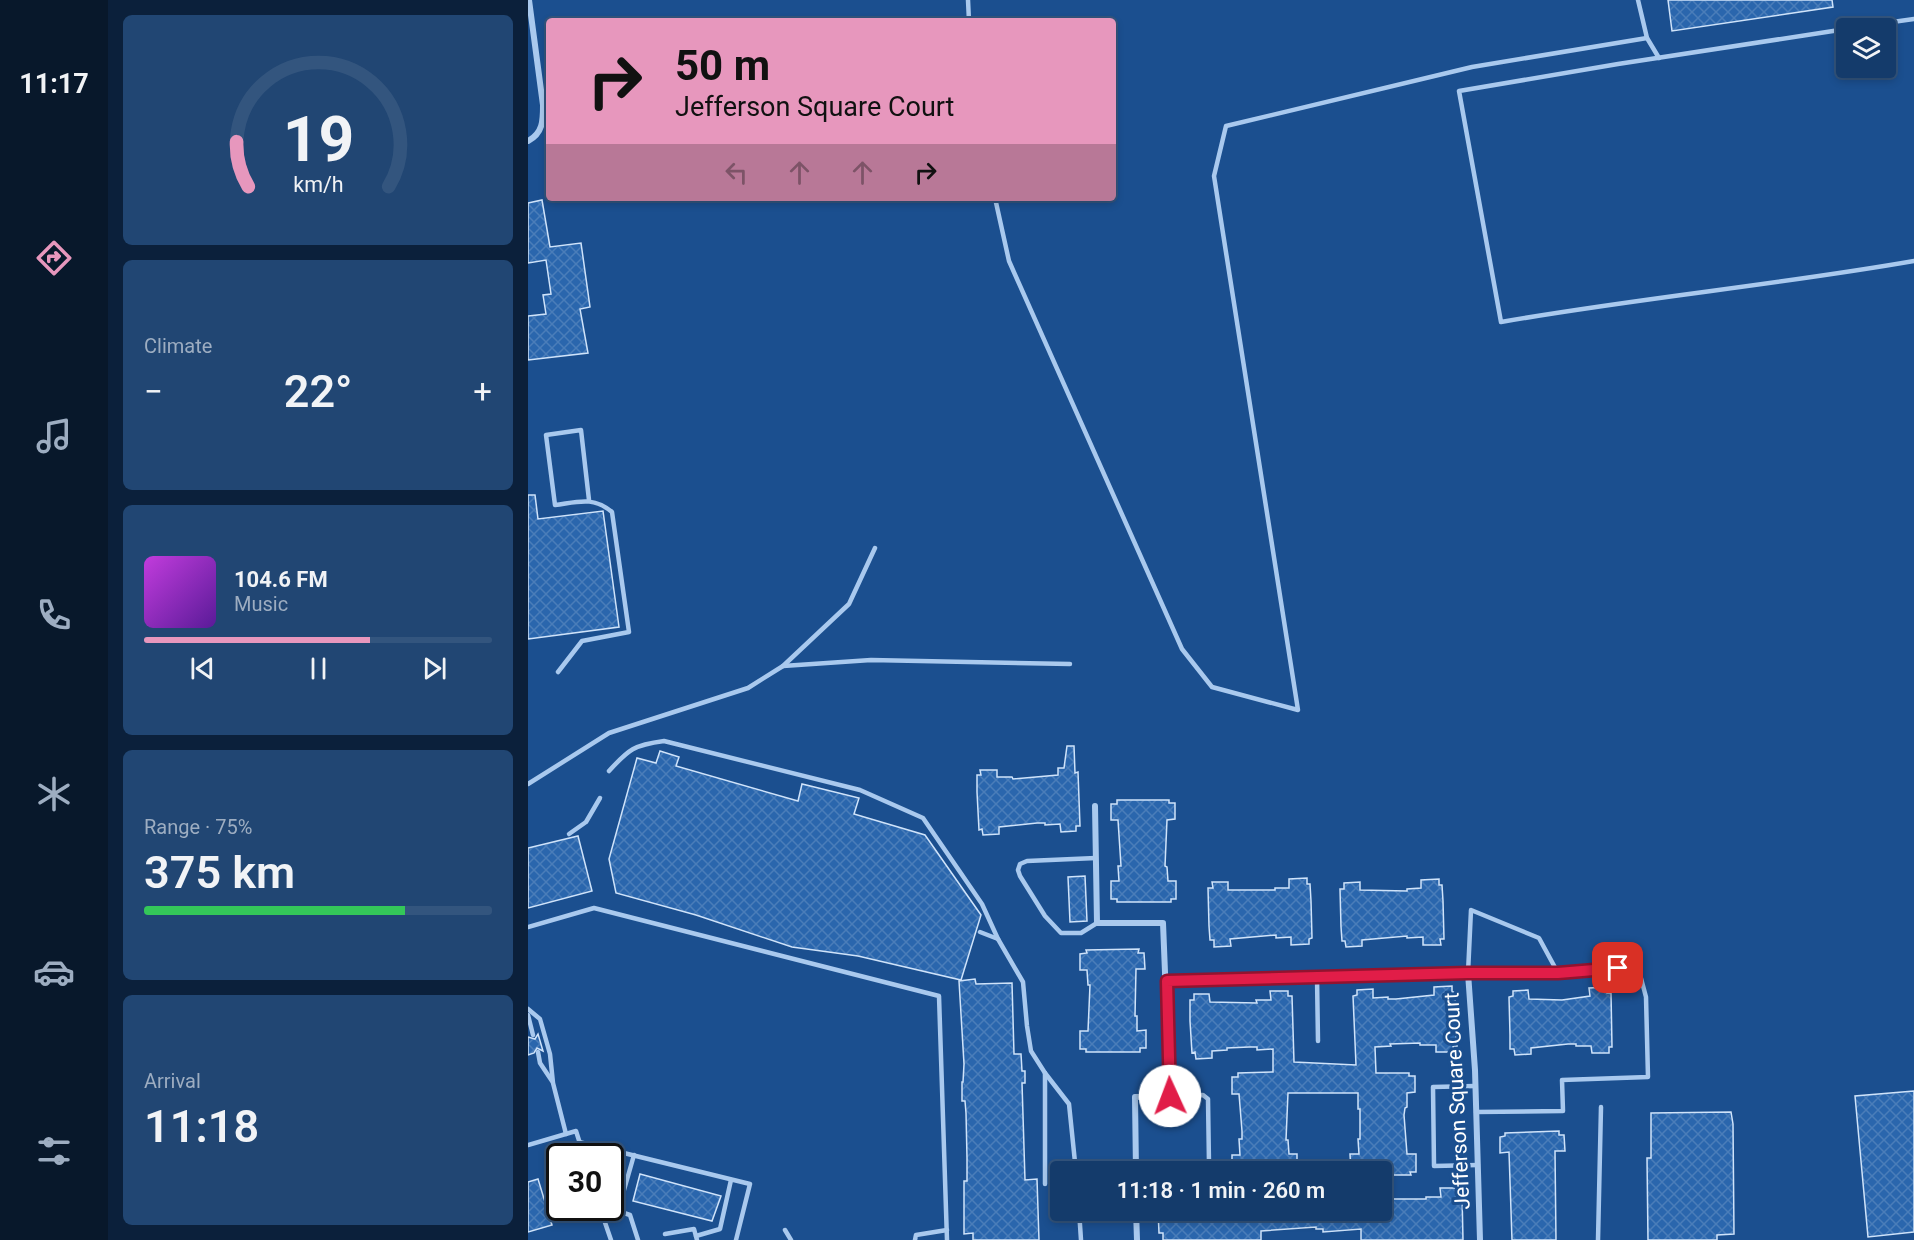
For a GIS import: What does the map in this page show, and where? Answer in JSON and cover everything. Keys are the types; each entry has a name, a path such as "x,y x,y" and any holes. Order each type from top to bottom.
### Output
{"street":[{"path":"528,141 536,137 541,129 543,118 529,0"},
{"path":"1095,806 1097,923 1163,923 1170,1096 1135,1097 1136,1161"},
{"name":"Jefferson Square Court","path":"1167,981 1468,973 1475,1086 1480,1240"},
{"path":"1136,1221 1137,1240"}],"lane":[{"path":"968,0 969,18"},
{"path":"1638,0 1647,38 1659,58"},
{"path":"1896,22 1914,19"},
{"path":"1836,31 1459,91 1501,322 1575,309 1739,288 1914,261"},
{"path":"996,201 1009,261 1182,650 1212,687 1298,710 1214,176 1226,126 1472,67 1647,38"},
{"path":"558,672 582,641 629,632 612,512 605,506 589,501 555,505 546,435 581,430 589,501"},
{"path":"528,784 609,733 748,688 783,666 849,604 875,548"},
{"path":"783,666 871,660 1070,664"},
{"path":"609,771 626,752 644,743 664,741 860,790 923,818 982,904 998,939 1023,982 1031,1051 1069,1104 1075,1161"},
{"path":"569,834 586,822 600,798"},
{"path":"1096,858 1028,861 1020,864 1018,870 1045,916 1061,933 1081,933 1097,923"},
{"path":"528,927 594,908 939,996 948,1240"},
{"path":"1476,1112 1563,1111 1562,1080 1648,1077 1646,997 1638,967 1558,973 1468,973 1471,910 1539,939 1558,973"},
{"path":"980,932 998,939"},
{"path":"1317,977 1318,1041"},
{"path":"528,1010 540,1019 550,1054 553,1083 566,1134"},
{"path":"528,1015 533,1035"},
{"path":"538,1052 540,1063 553,1083"},
{"path":"1045,1073 1046,1184"},
{"path":"1475,1086 1433,1087 1434,1166 1478,1165"},
{"path":"1170,1096 1203,1095 1208,1099 1209,1161"},
{"path":"1598,1240 1601,1107"},
{"path":"528,1145 576,1131 579,1142 750,1184 736,1240"},
{"path":"624,1190 634,1155"},
{"path":"665,1234 694,1229 697,1238 720,1229 732,1180"},
{"path":"624,1213 630,1215 638,1240"},
{"path":"605,1221 611,1240"},
{"path":"1080,1221 1081,1240"},
{"path":"785,1230 791,1240"},
{"path":"915,1240 916,1235 947,1230"}],"building":[{"path":"1668,0 1832,0 1833,7 1672,31"},
{"path":"542,200 550,247 581,243 590,307 580,309 588,353 528,360 528,316 546,314 543,295 551,294 546,260 528,263 528,203"},
{"path":"528,495 535,495 538,519 603,511 619,627 528,639"},
{"path":"1067,746 1074,746 1075,773 1078,772 1080,826 1076,826 1076,831 1061,832 1060,824 1037,823 999,827 999,834 983,835 982,829 979,830 977,792 977,775 981,775 980,770 997,770 997,777 1012,777 1013,779 1058,775 1058,768 1064,768"},
{"path":"660,751 679,757 676,766 798,801 802,784 859,798 854,814 925,835 981,915 961,980 858,956 792,947 696,915 616,893 609,859 637,758 656,763"},
{"path":"1117,800 1169,800 1169,803 1175,803 1175,819 1167,820 1165,866 1168,881 1176,881 1176,899 1171,899 1171,902 1117,902 1117,899 1111,899 1111,881 1119,881 1118,866 1121,866 1118,820 1111,820 1111,804 1117,804"},
{"path":"578,836 592,891 528,908 528,848"},
{"path":"1085,876 1087,921 1070,922 1068,877"},
{"path":"1307,878 1307,884 1310,884 1311,901 1312,938 1309,939 1309,944 1291,945 1291,937 1276,938 1276,935 1230,939 1231,946 1214,947 1214,940 1210,940 1209,926 1208,888 1213,888 1212,882 1228,882 1228,890 1275,890 1275,888 1289,888 1289,879"},
{"path":"1439,879 1439,885 1442,885 1443,901 1444,939 1440,939 1441,945 1423,945 1423,937 1407,938 1407,936 1362,940 1362,946 1346,947 1345,941 1342,941 1341,927 1340,889 1344,889 1344,883 1360,882 1360,890 1407,891 1407,889 1421,888 1421,880"},
{"path":"1139,949 1138,953 1144,953 1145,969 1136,969 1135,1016 1137,1016 1137,1031 1146,1030 1146,1048 1140,1048 1140,1052 1086,1052 1086,1049 1080,1049 1080,1031 1088,1031 1090,985 1088,985 1087,970 1080,970 1080,954 1087,953 1086,950"},
{"path":"975,979 976,984 1012,983 1014,1054 1021,1054 1022,1071 1025,1071 1025,1083 1022,1083 1025,1180 1037,1179 1039,1240 973,1240 973,1233 964,1234 964,1181 967,1181 967,1158 965,1101 962,1101 964,1064 959,981"},
{"path":"1452,986 1452,992 1455,992 1457,1046 1453,1046 1454,1052 1436,1052 1436,1045 1420,1045 1420,1043 1375,1047 1376,1073 1409,1073 1409,1076 1415,1076 1415,1092 1407,1093 1407,1107 1404,1115 1407,1154 1416,1154 1416,1172 1410,1172 1411,1175 1392,1175 1392,1161 1350,1161 1350,1154 1359,1154 1358,1093 1288,1093 1286,1140 1288,1140 1289,1154 1297,1154 1297,1161 1232,1161 1232,1155 1240,1155 1239,1139 1242,1139 1242,1131 1239,1094 1232,1094 1232,1077 1238,1077 1238,1073 1273,1072 1273,1049 1227,1048 1227,1050 1212,1051 1212,1058 1196,1059 1195,1052 1192,1053 1190,1021 1190,1000 1194,1000 1194,994 1209,994 1210,1002 1257,1003 1256,1000 1271,1000 1270,991 1288,991 1288,996 1292,996 1294,1062 1356,1065 1353,996 1357,995 1357,990 1373,989 1373,998 1396,999 1434,995 1434,987"},
{"path":"1607,987 1607,993 1611,993 1612,1047 1609,1047 1609,1053 1592,1053 1591,1046 1576,1046 1576,1044 1531,1048 1531,1054 1515,1055 1514,1049 1510,1049 1509,997 1513,996 1513,991 1528,990 1529,999 1562,1000 1590,996 1589,988"},
{"path":"538,1034 543,1051 537,1048 534,1053 528,1055 528,1037 535,1039"},
{"path":"1914,1091 1914,1232 1868,1237 1855,1096"},
{"path":"1731,1112 1734,1234 1717,1235 1717,1240 1648,1240 1647,1158 1651,1158 1651,1113"},
{"path":"1559,1131 1559,1135 1564,1135 1565,1151 1555,1151 1556,1240 1512,1240 1509,1152 1500,1153 1500,1137 1505,1136 1505,1133"},
{"path":"640,1174 721,1196 712,1221 633,1201"},
{"path":"538,1179 546,1205 546,1221 551,1221 552,1225 528,1232 528,1182"},
{"path":"1440,1188 1458,1188 1458,1193 1462,1193 1463,1240 1361,1240 1361,1229 1323,1232 1323,1229 1316,1229 1316,1227 1261,1231 1261,1240 1163,1240 1163,1233 1159,1233 1158,1221 1392,1221 1392,1199 1441,1197"}],"route":[{"path":"1170,1096 1167,981 1468,973 1558,973 1618,968"}]}
